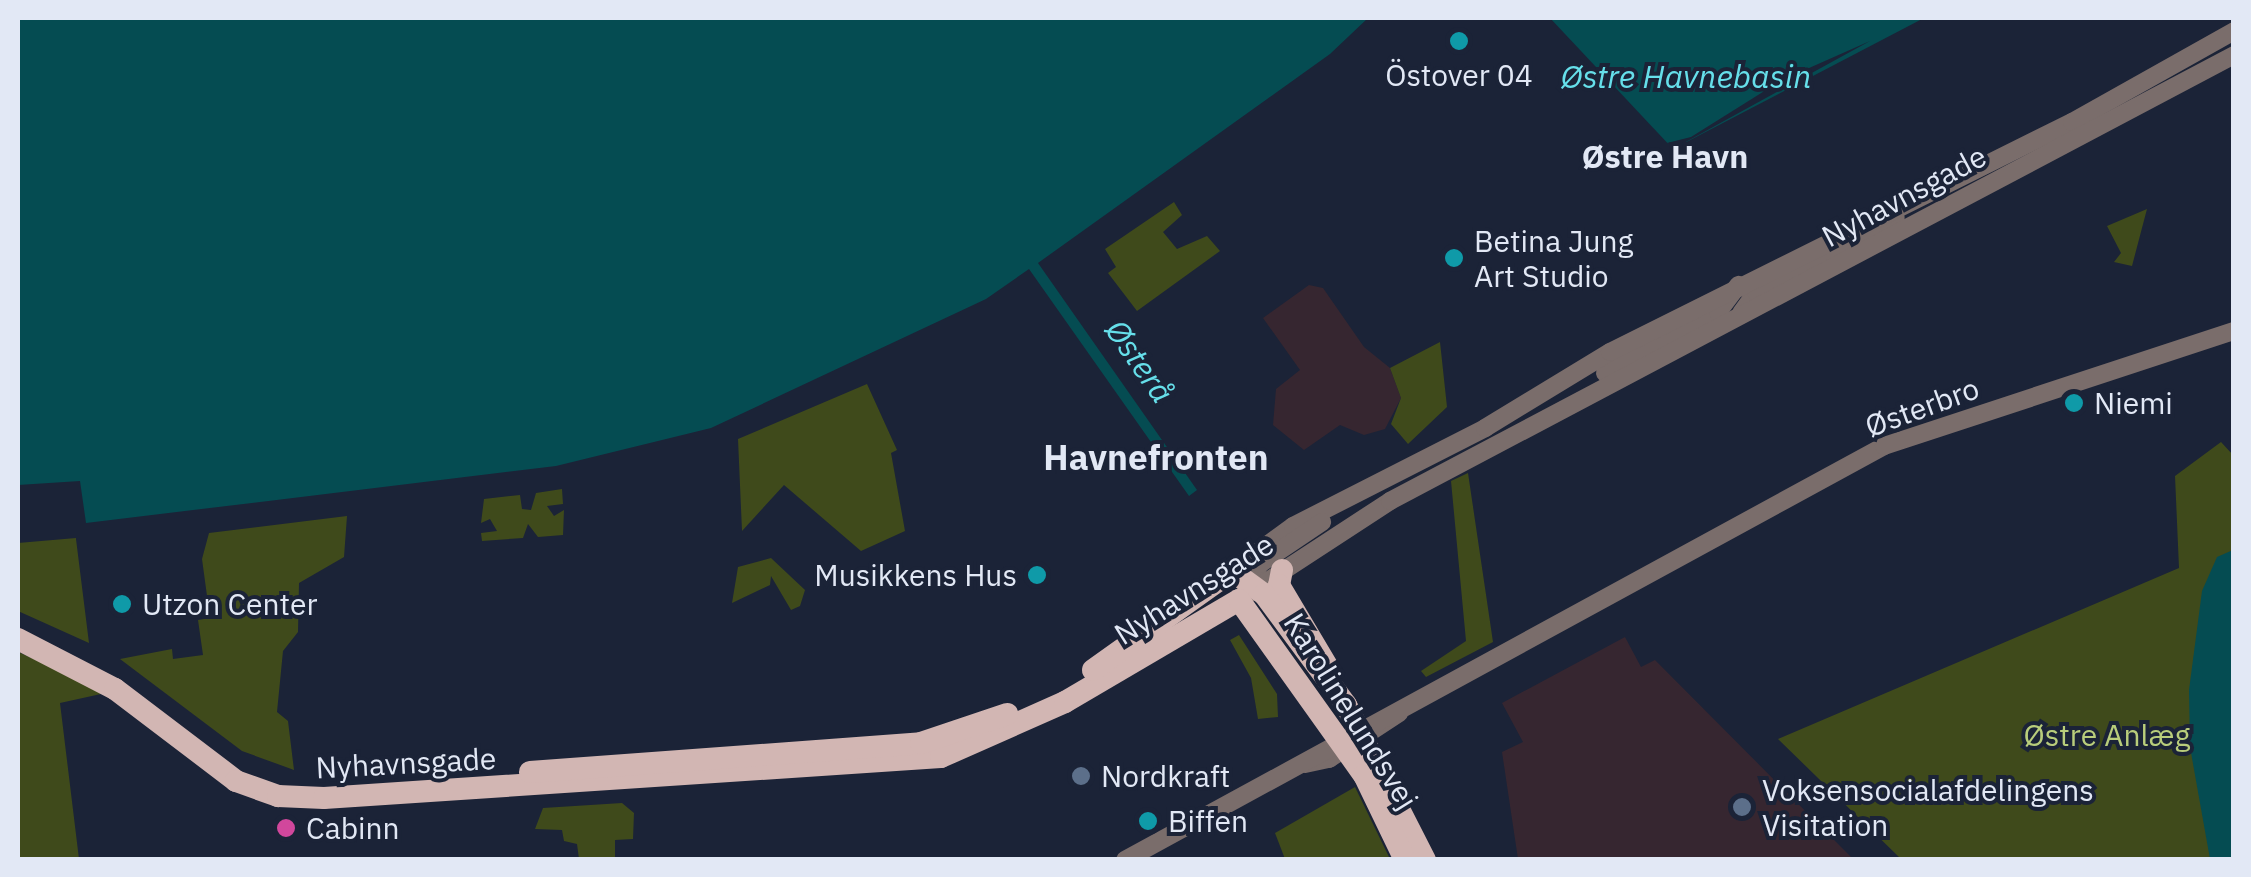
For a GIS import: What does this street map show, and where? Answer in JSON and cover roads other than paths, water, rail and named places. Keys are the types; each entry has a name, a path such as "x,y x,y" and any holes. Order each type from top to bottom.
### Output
{"main road":[{"path":"1282,570 1280,585 1346,705"},
{"name":"Nyhavnsgade","path":"118,683 236,781 278,796 324,798 919,761 1026,722 1246,592"},
{"name":"Nyhavnsgade","path":"118,683 229,760 303,786 890,746 948,736 1032,704 1246,592"},
{"name":"Karolinelundsvej","path":"1246,592 1346,705 1352,738 1405,860"},
{"name":"Karolinelundsvej","path":"1246,592 1352,738 1426,860"},
{"path":"18,625 118,683"},
{"path":"18,639 118,683"}],"street":[{"name":"Nyhavnsgade","path":"1246,592 1268,558 1381,482 1738,285 1937,190 2234,30"},
{"name":"Nyhavnsgade","path":"1246,592 1358,519 2234,55"},
{"path":"1741,315 1756,292 1937,190"},
{"path":"1536,423 1600,376 1718,312 1738,285"},
{"name":"Østerbro","path":"1125,860 1569,618 1601,610 1647,577 1894,441 2234,331"}],"water":[{"path":"18,18 1368,18 1330,54 1038,263 1197,490 1189,496 1029,269 986,299 711,428 556,466 86,523 80,481 18,485"},
{"name":"Østre Havnebasin","path":"1550,18 1924,18 1673,149"},
{"path":"2233,550 2233,859 2210,859 2190,747 2189,690 2202,591 2217,557"}],"place":[{"name":"Östover 04","path":"1459,41"},
{"name":"Betina Jung Art Studio","path":"1454,258"},
{"name":"Niemi","path":"2074,403"},
{"name":"Musikkens Hus","path":"1037,575"},
{"name":"Utzon Center","path":"122,604"},
{"name":"Nordkraft","path":"1081,776"},
{"name":"Voksensocialafdelingens Visitation","path":"1742,807"},
{"name":"Biffen","path":"1148,821"},
{"name":"Cabinn","path":"286,828"}],"district":[{"name":"Østre Havn","path":"1665,156"},
{"name":"Havnefronten","path":"1156,457"}],"water label":[{"name":"Østerå","path":"1140,361"}],"park label":[{"name":"Østre Anlæg","path":"2107,735"}]}
